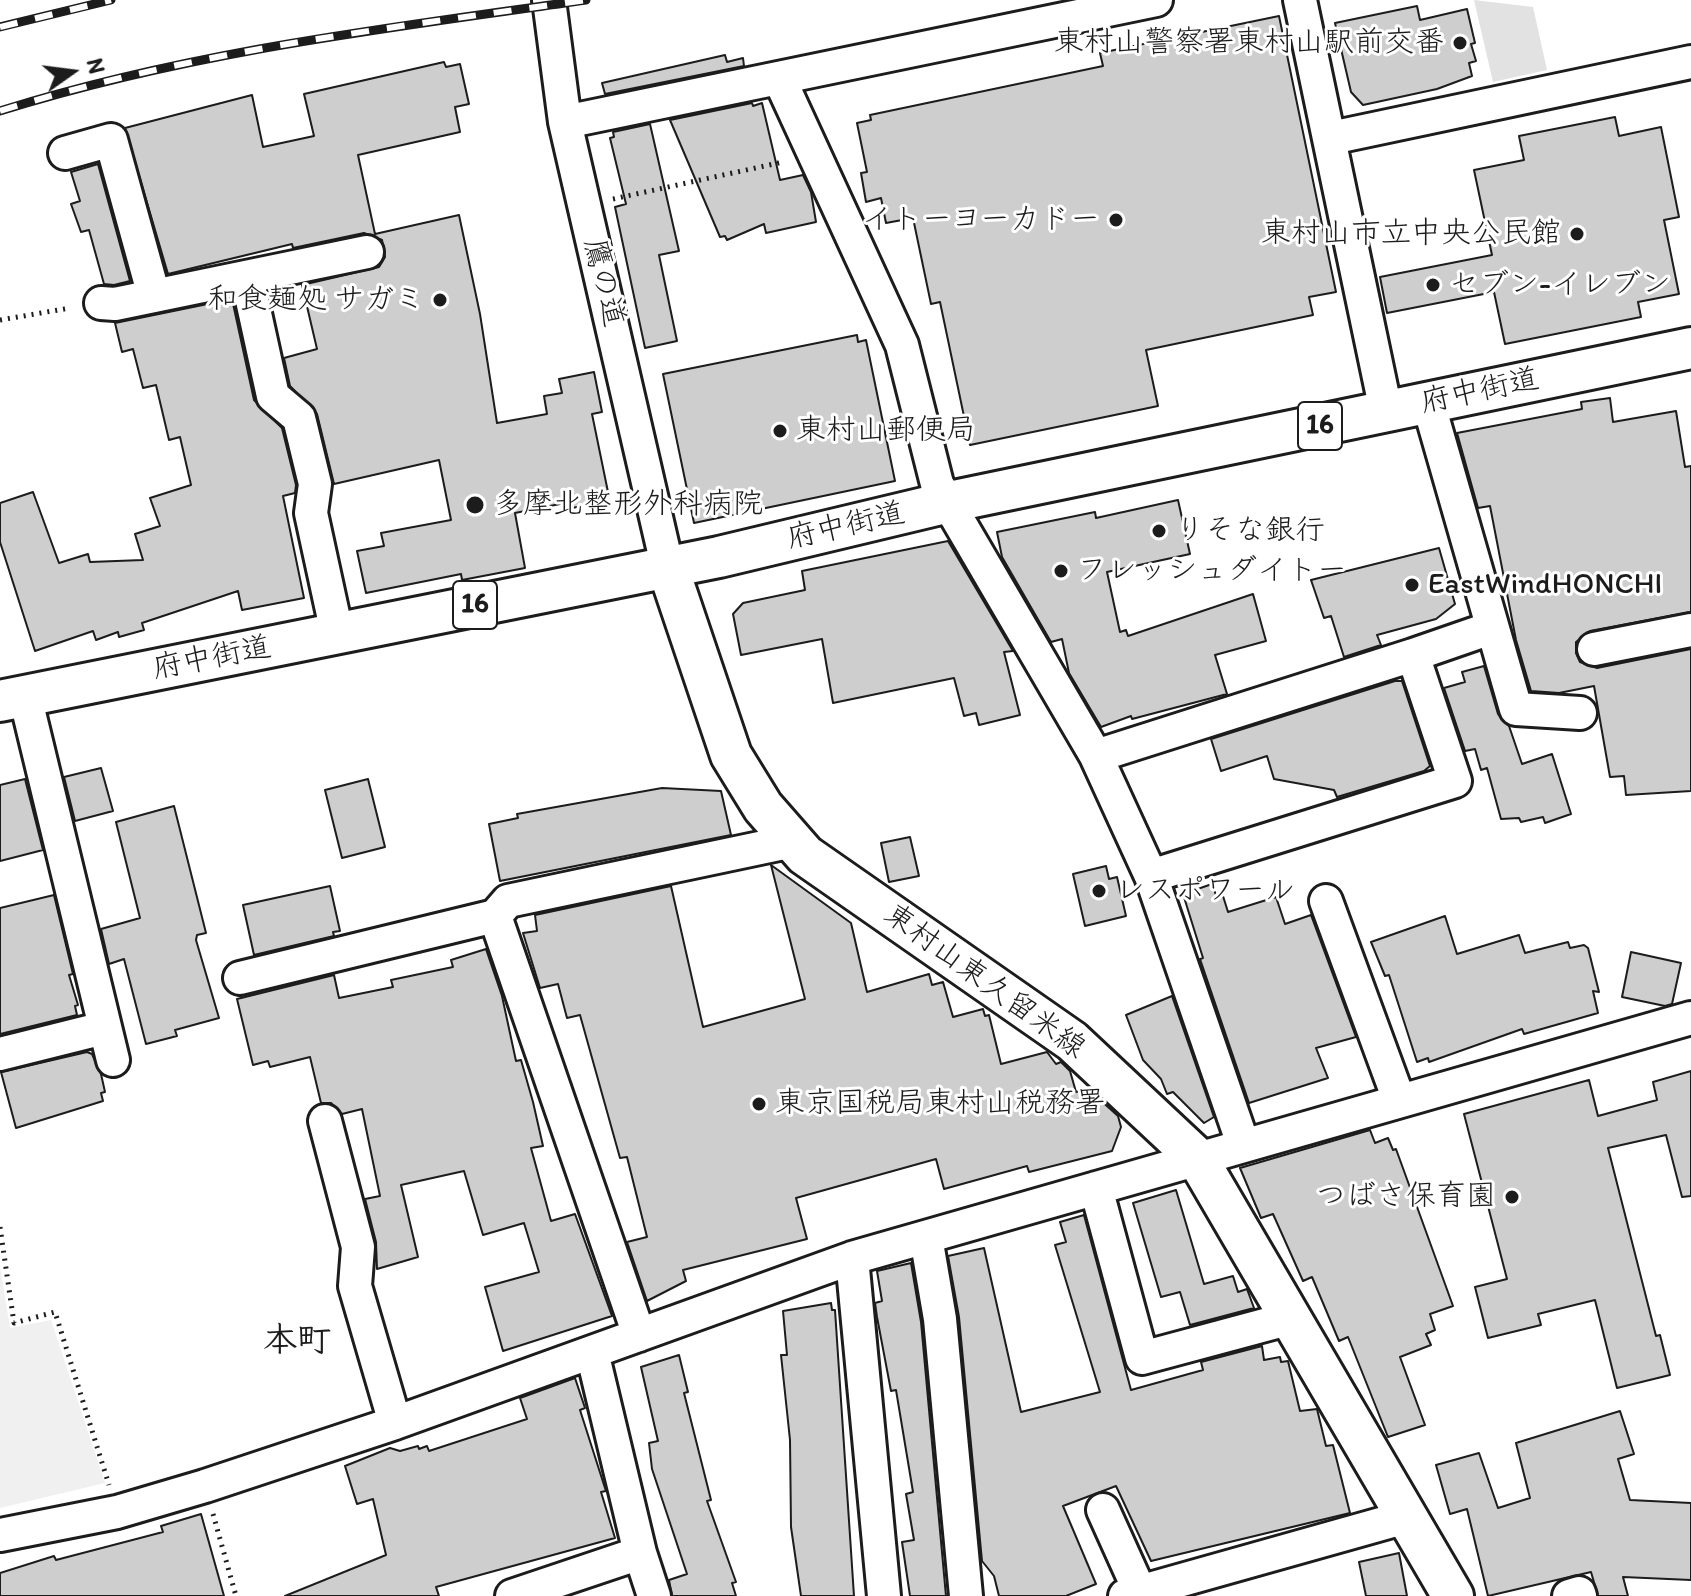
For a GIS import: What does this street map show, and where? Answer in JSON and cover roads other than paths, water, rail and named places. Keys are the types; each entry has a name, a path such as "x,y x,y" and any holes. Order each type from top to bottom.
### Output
{"main road":[{"name":"府中街道","path":"13,699 667,565 719,557 949,502 1691,348"},
{"name":"東村山東久留米線","path":"667,565 731,755 763,807 805,855 1072,1041 1197,1158 1453,1596"}],"street":[{"name":"鷹の道","path":"549,0 565,122 667,565"},
{"path":"565,122 1156,0"},
{"path":"1300,0 1386,411"},
{"path":"1331,138 1691,62"},
{"path":"780,80 902,345 937,484 1096,756 1151,876 1243,1144"},
{"path":"65,153 111,140 154,296"},
{"path":"101,303 115,304 367,252"},
{"path":"247,277 273,396 299,418 315,484 311,513 337,633"},
{"path":"1428,402 1516,709 1580,713"},
{"path":"1096,756 1491,628"},
{"path":"1594,649 1691,630"},
{"path":"1151,876 1455,781 1413,655"},
{"path":"13,699 113,1060"},
{"path":"240,978 495,916 508,901 793,841"},
{"path":"1326,901 1399,1100"},
{"path":"495,916 639,1335"},
{"path":"0,1535 117,1512 205,1486 395,1423 852,1258 1691,1018"},
{"path":"0,1054 104,1028"},
{"path":"325,1121 358,1247 355,1286 395,1423"},
{"path":"1096,1188 1142,1358 1291,1318"},
{"path":"926,1237 940,1319 966,1596"},
{"path":"852,1258 884,1596"},
{"path":"592,1352 640,1553 654,1596"},
{"path":"1103,1510 1132,1594 1406,1517"},
{"path":"512,1596 640,1553"},
{"path":"1569,1596 1579,1593 1580,1596"}],"railway":[{"path":"0,27 111,0"},
{"path":"0,111 72,90 218,57 586,0"}],"place":[{"name":"東村山警察署東村山駅前交番","path":"1460,43"},
{"name":"イトーヨーカドー","path":"1116,220"},
{"name":"東村山市立中央公民館","path":"1577,234"},
{"name":"セブン-イレブン","path":"1433,285"},
{"name":"和食麺処 サガミ","path":"440,300"},
{"name":"東村山郵便局","path":"780,431"},
{"name":"多摩北整形外科病院","path":"475,505"},
{"name":"りそな銀行","path":"1159,531"},
{"name":"フレッシュダイトー","path":"1061,571"},
{"name":"EastWindHONCHI","path":"1412,585"},
{"name":"レスポワール","path":"1099,891"},
{"name":"東京国税局東村山税務署","path":"759,1104"},
{"name":"つばさ保育園","path":"1512,1197"}],"district":[{"name":"本町","path":"297,1342"}]}
